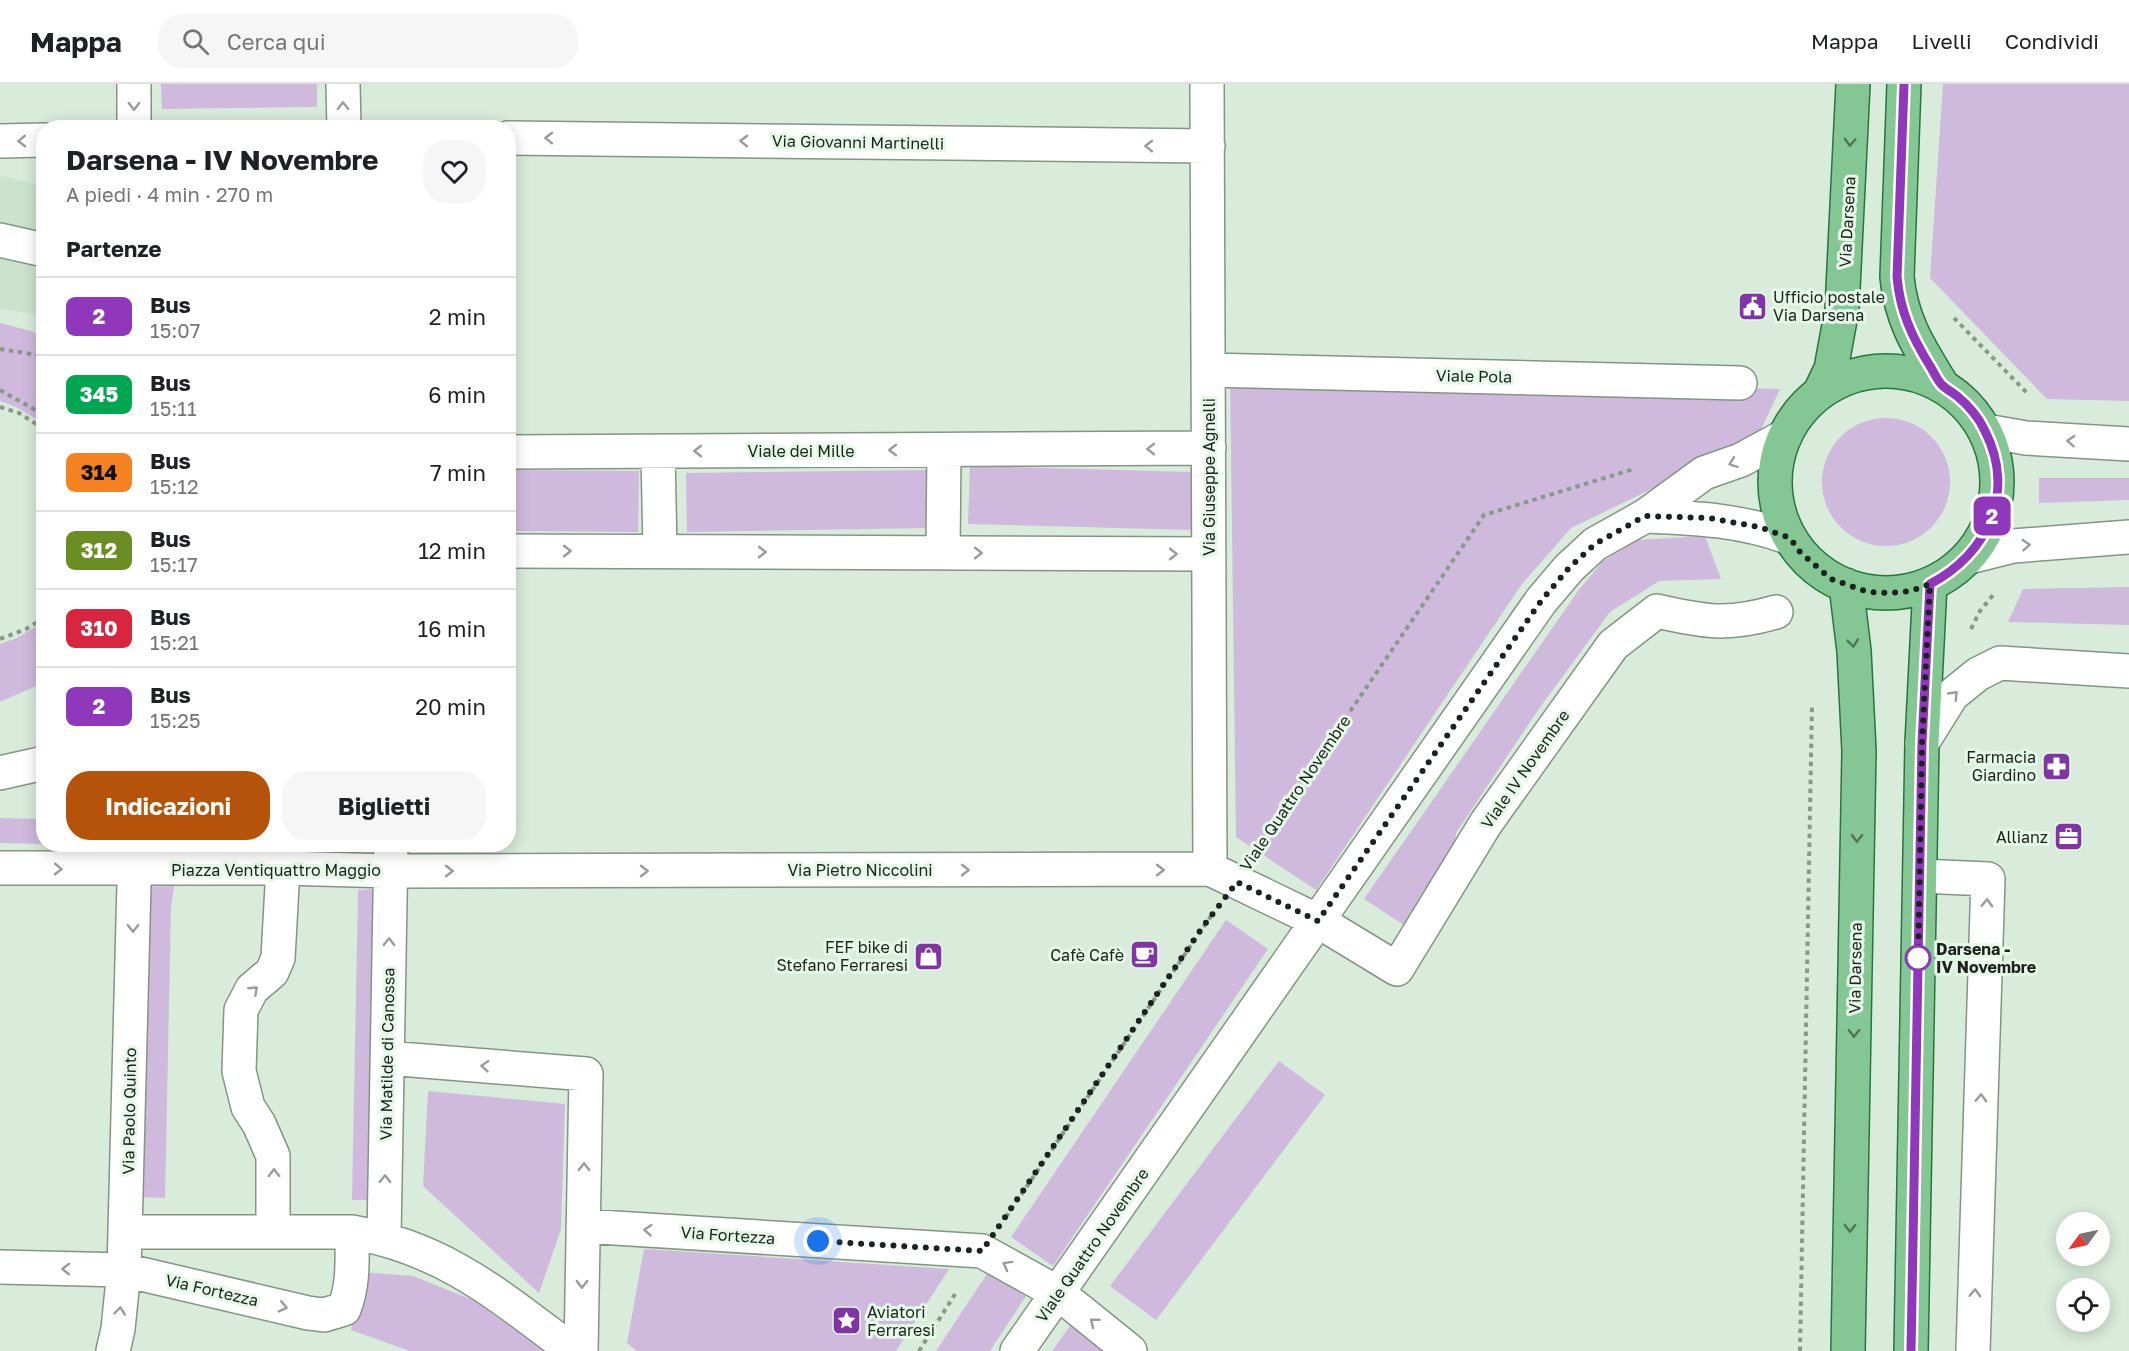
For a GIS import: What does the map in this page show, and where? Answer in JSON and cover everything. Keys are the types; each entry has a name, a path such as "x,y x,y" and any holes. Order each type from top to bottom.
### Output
{"main road":[{"name":"Via Darsena","path":"1820,392 1833,360 1842,309 1853,84"},
{"name":"Via Darsena","path":"1904,84 1897,277 1899,301 1906,323 1942,385 1973,411 1986,431 1995,460 1998,484 1996,504 1980,543 1969,557 1946,576 1930,584 1911,591 1868,592 1831,579 1800,552 1790,538 1781,518 1776,495 1778,454 1785,436 1804,405 1820,392 1852,375 1884,370 1905,372 1942,385"},
{"path":"1917,1342 1922,743 1930,584"},
{"name":"Via Darsena","path":"1846,585 1854,651 1859,751 1848,1351"}],"street":[{"path":"134,84 134,120"},
{"path":"343,84 344,120"},
{"name":"Via Giuseppe Agnelli","path":"1207,84 1209,554 1223,876"},
{"name":"Via Giovanni Martinelli","path":"516,138 1208,146"},
{"path":"0,141 36,140"},
{"path":"0,240 36,248"},
{"name":"Viale Pola","path":"1209,370 1740,383"},
{"path":"1986,431 2026,438 2129,444"},
{"name":"Viale Quattro Novembre","path":"1017,1351 1541,601 1569,568 1595,544 1645,516 1704,473 1741,460 1785,436"},
{"name":"Viale dei Mille","path":"516,452 1209,448"},
{"path":"943,553 944,450"},
{"path":"658,452 660,552"},
{"path":"1645,516 1709,518 1759,527 1790,538"},
{"path":"1969,557 2013,546 2129,537"},
{"path":"516,551 1209,554"},
{"name":"Viale IV Novembre","path":"1318,921 1397,969 1486,822 1613,645 1657,611 1705,622 1746,621 1776,612"},
{"path":"1922,743 1952,694 1978,674 2000,663 2129,671"},
{"path":"0,773 36,766"},
{"name":"Piazza Ventiquattro Maggio","path":"0,868 135,857 283,868 391,858"},
{"name":"Via Paolo Quinto","path":"113,1351 118,1329 126,1232 135,857"},
{"name":"Via Pietro Niccolini","path":"391,858 1223,876 1318,921"},
{"name":"Via Matilde di Canossa","path":"384,1238 391,858"},
{"path":"273,1232 273,1156 259,1124 248,1107 239,1071 241,1010 252,989 272,972 278,958 283,868"},
{"path":"1920,876 1988,879 1973,1351"},
{"path":"387,1058 586,1074 581,1351"},
{"name":"Via Fortezza","path":"584,1226 982,1251 1058,1293 1130,1351"},
{"path":"126,1232 352,1232 384,1238 445,1262 478,1281 573,1351"},
{"name":"Via Fortezza","path":"0,1267 124,1270 308,1312 334,1314 344,1310 349,1297 352,1232"}],"path":[{"path":"1897,277 1924,288 2034,401"},
{"path":"0,349 36,355"},
{"path":"0,390 36,410"},
{"path":"0,407 19,413 36,424"},
{"name":"Viale Quattro Novembre","path":"919,1351 982,1251 1195,938 1223,876 1247,862 1484,515 1609,479 1640,467"},
{"path":"1971,630 1980,611 1995,591"},
{"path":"0,639 36,623"},
{"path":"1800,1351 1812,700"}],"shaded area":[{"path":"161,84 317,84 317,107 162,109"},
{"path":"1943,84 2129,84 2129,401 2047,399 1930,278"},
{"path":"0,177 36,184 36,314 0,309"},
{"path":"0,323 36,334 36,419 0,401"},
{"path":"1230,375 1780,389 1757,438 1571,528 1522,584 1316,890 1236,837"},
{"path":"1886,418 1910,423 1931,437 1945,458 1950,482 1945,506 1931,527 1910,541 1886,546 1862,541 1841,527 1827,506 1822,482 1827,458 1841,437 1862,423"},
{"path":"970,466 1193,472 1192,530 968,524"},
{"path":"516,470 639,471 638,532 516,531"},
{"path":"927,470 928,528 687,532 686,473"},
{"path":"2039,478 2129,478 2129,500 2039,503"},
{"path":"1705,536 1721,579 1659,581 1610,612 1538,710 1456,833 1455,847 1410,929 1364,899 1578,591 1603,561 1638,540"},
{"path":"2129,587 2129,625 2008,622 2023,589"},
{"path":"36,626 36,686 0,702 0,644 17,638"},
{"path":"0,818 36,819 36,844 0,843"},
{"path":"174,886 171,907 165,1198 140,1197 147,887"},
{"path":"384,889 375,1200 352,1200 358,890"},
{"path":"1226,920 1268,949 1053,1266 1011,1237"},
{"path":"1279,1061 1325,1095 1156,1320 1110,1286"},
{"path":"428,1091 565,1104 561,1229 539,1293 423,1186"},
{"path":"644,1249 949,1269 896,1351 637,1351 627,1343"},
{"path":"989,1271 1026,1296 990,1351 936,1351"},
{"path":"361,1272 413,1276 478,1302 544,1351 410,1351 351,1330"},
{"path":"1072,1323 1106,1351 1052,1351"}],"bus line":[{"name":"2","path":"1904,84 1897,277 1899,301 1906,323 1917,345 1942,385 1973,411 1986,431 1995,460 1998,484 1996,504 1980,543 1959,567 1930,584 1922,743 1911,1351"}],"place":[{"name":"Ufficio postale Via Darsena","path":"1752,306"},
{"name":"Farmacia Giardino","path":"2057,766"},
{"name":"Allianz","path":"2069,837"},
{"name":"Cafè Cafè","path":"1145,955"},
{"name":"FEF bike di Stefano Ferraresi","path":"929,956"},
{"name":"Darsena - IV Novembre","path":"1918,958"},
{"name":"Aviatori Ferraresi","path":"846,1321"}],"route":[{"path":"818,1241 982,1251 1202,928 1237,882 1318,921 1541,601 1569,568 1595,544 1645,516 1709,518 1759,527 1790,538 1800,552 1831,579 1868,592 1911,591 1930,584 1922,743 1918,967 1918,958"}]}
